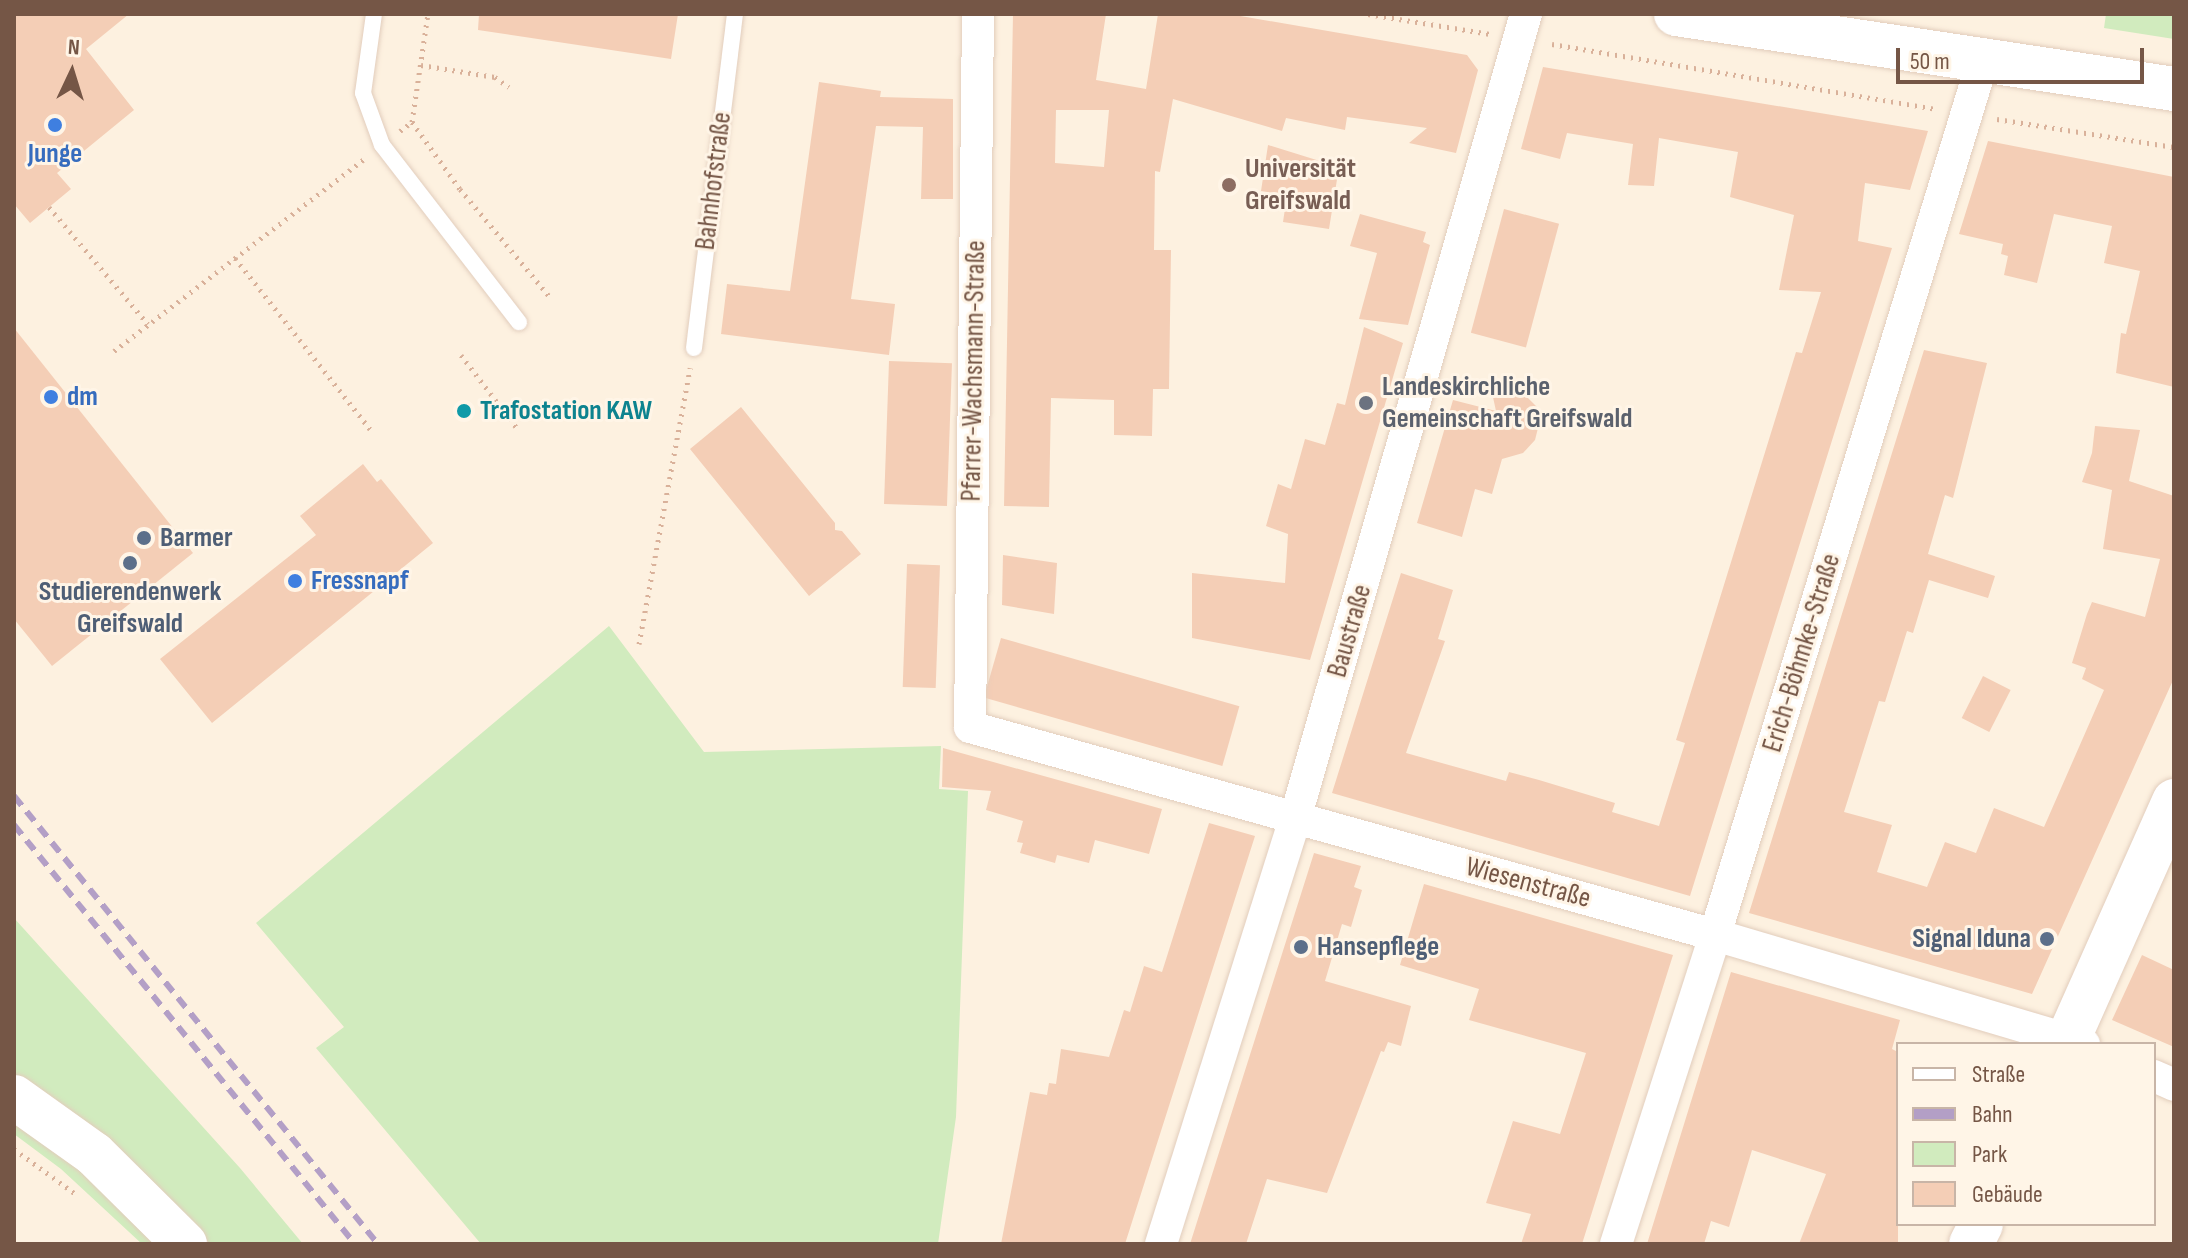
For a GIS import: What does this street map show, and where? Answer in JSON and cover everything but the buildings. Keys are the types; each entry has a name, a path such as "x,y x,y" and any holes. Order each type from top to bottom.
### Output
{"main road":[{"path":"1676,14 2174,89"},
{"path":"2073,1042 2174,801"},
{"path":"14,1097 94,1154 185,1244"},
{"path":"1971,1244 1980,1226"}],"street":[{"name":"Pfarrer-Wachsmann-Straße","path":"970,727 978,14"},
{"name":"Baustraße","path":"1161,1244 1295,819 1524,26"},
{"name":"Erich-Böhmke-Straße","path":"1616,1244 1715,935 1983,60"},
{"name":"Wiesenstraße","path":"970,727 1715,935 2073,1042"}],"lane":[{"path":"374,14 363,93 382,145 519,322"},
{"name":"Bahnhofstraße","path":"694,348 735,14"}],"path":[{"path":"114,351 412,122 428,14"},
{"path":"1368,14 1524,26 1967,114 2174,147"},
{"path":"421,65 495,77 509,87"},
{"path":"412,122 460,189 550,297"},
{"path":"49,207 148,324"},
{"path":"235,258 370,429"},
{"path":"639,644 694,348"},
{"path":"461,355 516,427"},
{"path":"14,1149 84,1201"}],"green space":[{"path":"2106,14 2174,14 2174,39 2104,28"},
{"path":"609,626 704,752 941,746 939,789 968,791 956,1117 938,1244 481,1244 316,1048 344,1027 256,923"},
{"path":"14,918 240,1168 303,1244 210,1244 177,1206 14,1078"},
{"path":"14,1116 38,1133 162,1244 142,1244 61,1169 14,1134"}],"railway":[{"path":"14,796 378,1244"},
{"path":"14,825 355,1244"}],"place":[{"name":"Junge","path":"55,125"},
{"name":"Universität Greifswald","path":"1229,185"},
{"name":"dm","path":"51,397"},
{"name":"Landeskirchliche Gemeinschaft Greifswald","path":"1366,403"},
{"name":"Trafostation KAW","path":"464,411"},
{"name":"Barmer","path":"144,538"},
{"name":"Studierendenwerk Greifswald","path":"130,563"},
{"name":"Fressnapf","path":"295,581"},
{"name":"Signal Iduna","path":"2047,939"},
{"name":"Hansepflege","path":"1301,947"}]}
